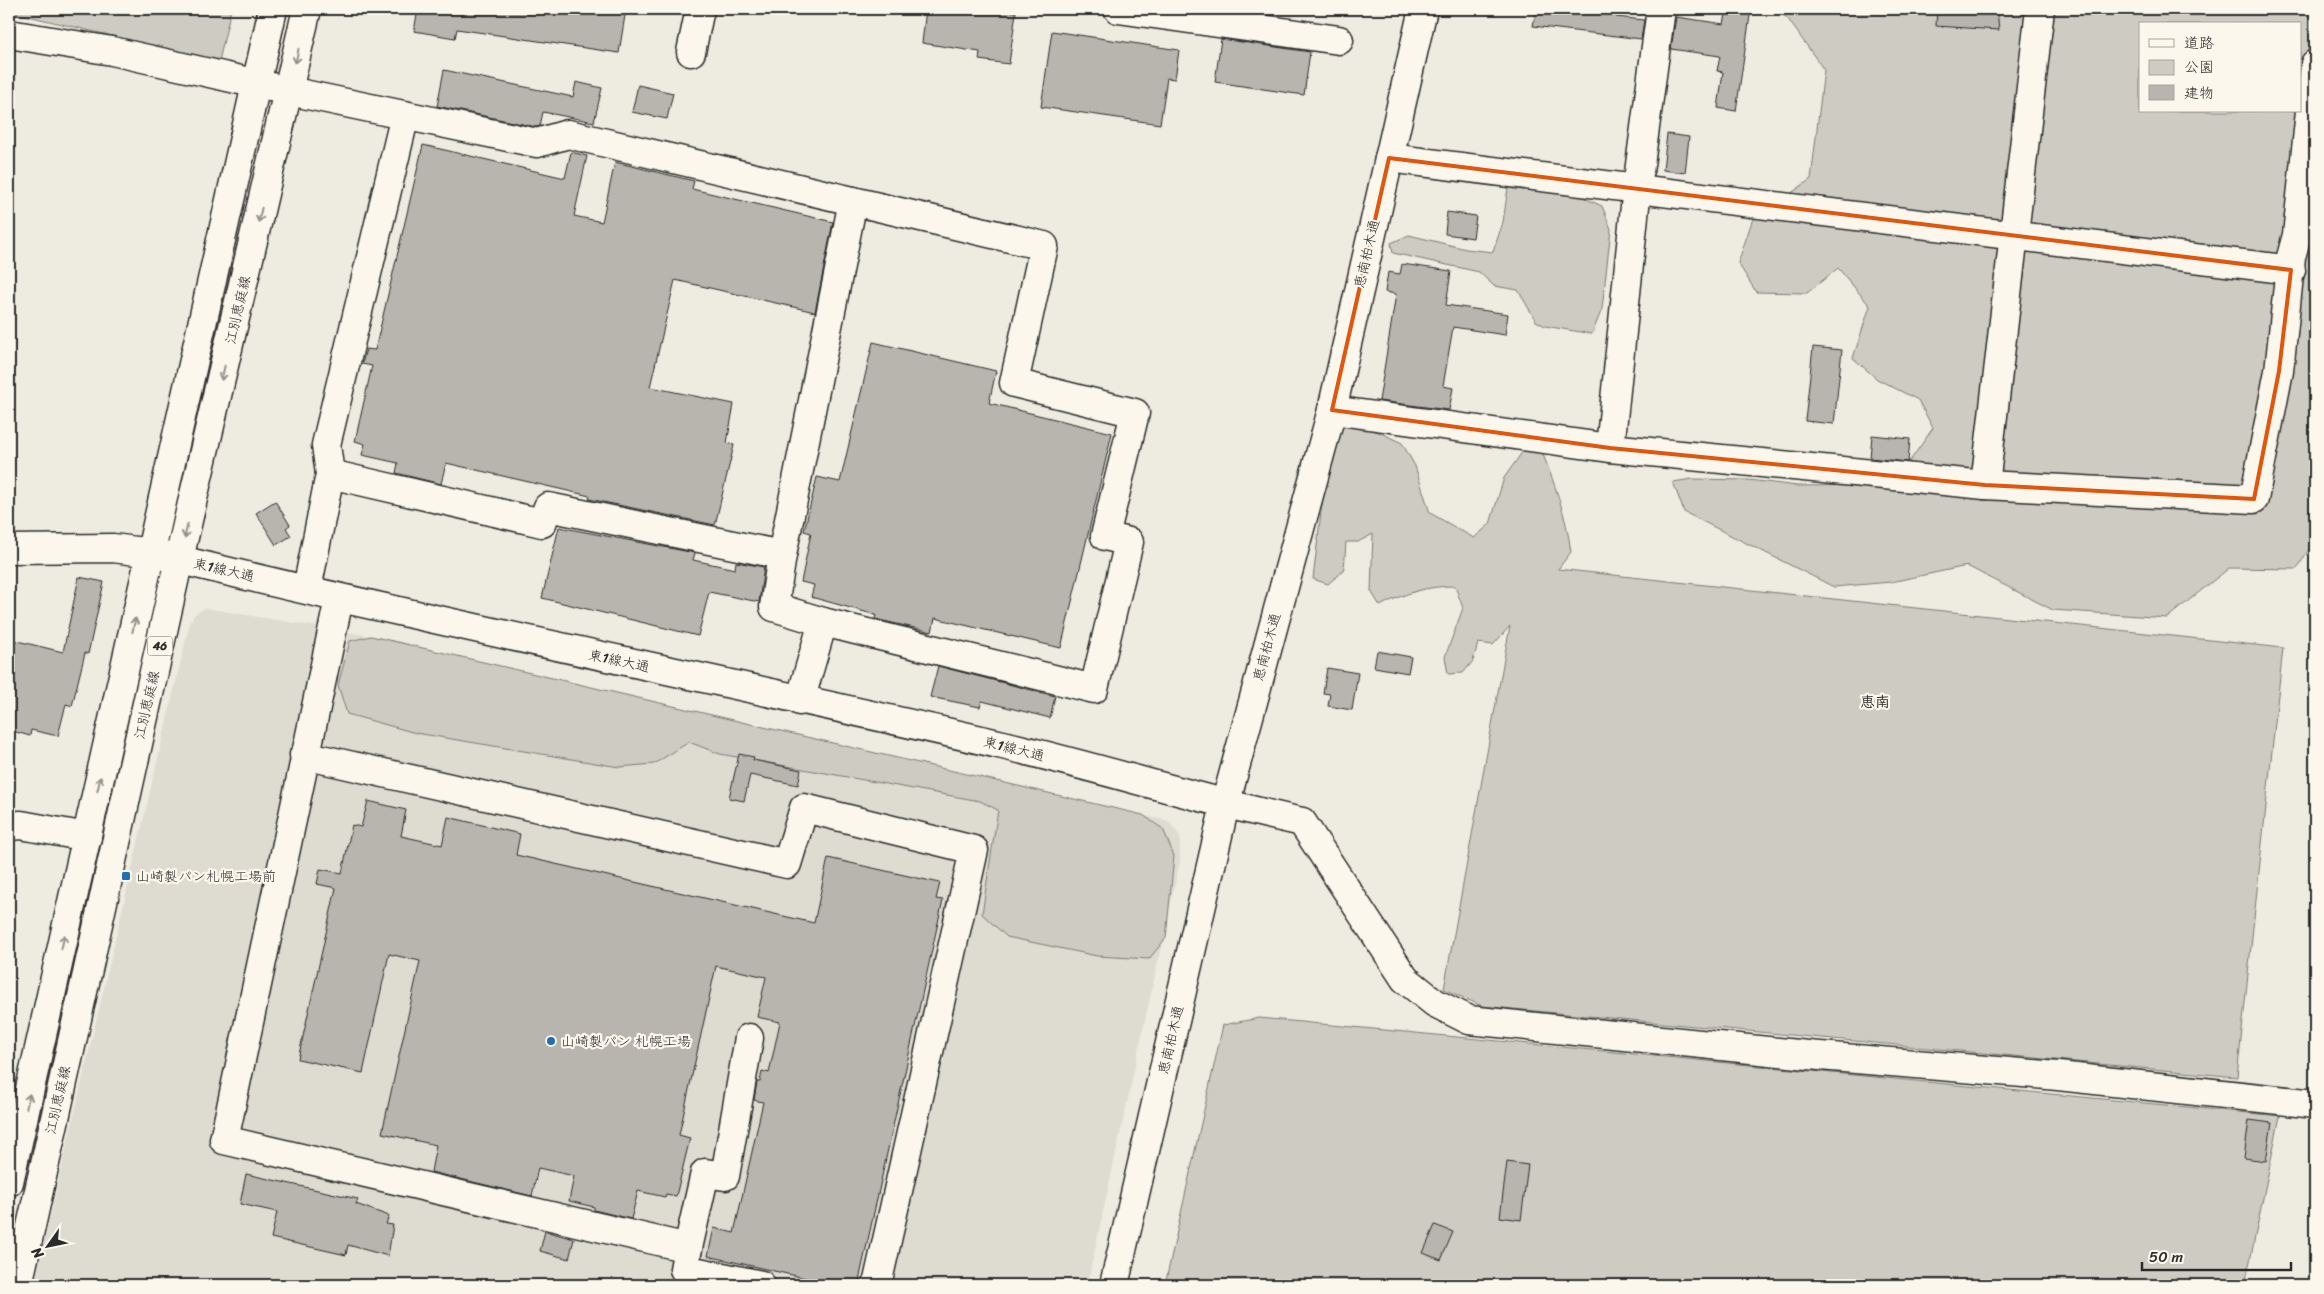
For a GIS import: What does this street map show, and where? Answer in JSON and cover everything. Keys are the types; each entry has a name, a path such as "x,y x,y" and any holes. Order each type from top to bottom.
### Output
{"street":[{"name":"江別恵庭線","path":"9,1182 15,1132 87,837 272,9"},
{"name":"江別恵庭線","path":"18,1285 180,559 307,9"},
{"path":"691,52 700,9"},
{"path":"1118,9 1339,40"},
{"name":"恵南柏木通","path":"1114,1285 1224,805 1332,410 1423,9"},
{"path":"1610,448 1637,187 1662,9"},
{"path":"1985,485 2040,9"},
{"path":"9,34 112,51 256,84 538,143 568,134 1044,246 1014,383 1135,413 1106,536 1129,542 1094,688 823,622 774,607 782,554 852,201"},
{"path":"1332,410 1610,448 1985,485 2254,499 2279,371 2291,257 2297,235 2315,64"},
{"path":"307,589 330,474 326,445 405,115"},
{"path":"1390,158 1637,187 2291,270"},
{"path":"330,474 542,522 548,507 782,554"},
{"name":"東1線大通","path":"9,549 113,548 152,552 338,598 1006,746 1224,805 1302,822 1405,979 1435,1003 1469,1020 1808,1055 2058,1076 2315,1104"},
{"path":"338,598 224,1140 688,1248"},
{"path":"800,701 823,622"},
{"path":"304,756 787,864 804,808 974,850 877,1285"},
{"path":"9,826 21,825 87,837"},
{"path":"749,1038 725,1176 705,1172 684,1269 761,1285"},
{"path":"15,1132 50,1137"}],"highlighted area":[{"path":"1389,158 2291,270 2279,371 2254,499 1985,485 1610,448 1332,410"}],"shaded area":[{"path":"205,608 371,636 1168,821 1180,836 1180,861 1087,1285 34,1285 190,622 195,614"}],"green space":[{"path":"9,9 231,9 219,61 15,13 9,14"},
{"path":"1777,9 2315,9 2315,539 2297,569 2229,568 2167,618 2053,610 1967,566 1891,582 1834,587 1684,512 1673,482 1692,479 1749,480 1797,486 1893,485 1933,428 1918,400 1877,379 1853,358 1870,306 1838,268 1807,293 1756,292 1738,263 1752,221 1811,179 1824,70 1788,19"},
{"path":"1508,188 1569,191 1602,206 1611,229 1602,309 1592,334 1545,326 1536,321 1518,290 1494,286 1479,272 1393,253 1391,243 1409,235 1466,249 1493,252 1503,222"},
{"path":"1338,425 1366,426 1402,443 1415,466 1430,513 1474,538 1490,524 1504,478 1523,451 1540,447 1559,498 1571,552 1558,569 2283,648 2237,1077 1482,1006 1444,989 1510,626 1493,645 1478,643 1473,661 1463,673 1448,674 1445,657 1463,608 1455,586 1435,587 1416,591 1380,606 1371,591 1373,534 1358,542 1346,542 1344,570 1328,584 1313,579 1325,479"},
{"path":"371,636 1143,815 1163,829 1174,856 1166,938 1149,959 1097,956 1007,937 982,914 998,810 980,801 720,754 689,742 654,764 619,767 416,733 347,714 338,685 350,641"},
{"path":"1259,1018 2280,1116 2245,1285 1165,1285 1223,1025"}],"building":[{"path":"418,9 626,9 619,53 457,29 455,38 414,31"},
{"path":"926,9 994,9 1016,12 1009,64 979,60 980,52 922,43"},
{"path":"1536,9 1566,13 1566,9 1617,9 1616,17 1644,20 1641,39 1533,26"},
{"path":"1727,9 1751,9 1736,111 1718,108 1723,72 1717,71 1720,56 1671,49 1676,17 1724,24"},
{"path":"1937,9 1997,9 1999,30 1936,26"},
{"path":"1052,31 1179,50 1175,79 1167,78 1160,124 1041,107"},
{"path":"1221,39 1310,52 1304,95 1215,82"},
{"path":"444,70 573,97 576,82 602,88 594,122 543,112 540,126 536,127 437,106"},
{"path":"638,85 673,93 667,119 632,112"},
{"path":"1667,134 1689,137 1685,173 1663,170"},
{"path":"423,145 565,178 571,152 587,156 574,216 602,222 615,162 694,181 692,189 833,222 815,312 675,280 650,387 734,404 727,443 734,445 715,525 589,499 590,496 446,463 441,484 396,473 398,463 362,455 365,444 355,441 372,366 362,364 366,349 375,350"},
{"path":"1447,212 1476,216 1473,238 1445,234"},
{"path":"1402,264 1451,271 1446,305 1508,314 1505,335 1453,327 1443,386 1453,388 1449,410 1379,401 1396,294 1385,292 1388,272 1400,274"},
{"path":"873,342 996,371 989,403 1112,433 1061,648 935,618 932,632 875,619 876,615 811,597 814,585 801,582 811,533 804,531 817,477 840,482"},
{"path":"1813,347 1842,350 1834,424 1805,421"},
{"path":"1872,435 1910,439 1908,462 1870,458"},
{"path":"275,501 290,525 286,528 291,536 276,545 256,513"},
{"path":"559,527 695,553 693,560 735,569 736,562 764,567 759,602 709,592 698,636 542,598"},
{"path":"79,577 104,582 88,654 85,653 72,706 66,704 58,736 31,730 30,736 9,730 9,639 63,652"},
{"path":"1377,651 1411,657 1408,673 1374,667"},
{"path":"938,666 1055,696 1050,718 982,701 980,707 930,697"},
{"path":"1327,668 1358,673 1352,710 1328,706 1330,694 1323,693"},
{"path":"739,754 754,757 753,760 801,770 798,785 750,775 744,801 729,798"},
{"name":"山崎製パン 札幌工場","path":"368,801 406,810 401,836 442,845 448,817 520,834 516,855 814,923 828,858 940,883 936,899 943,900 858,1285 836,1285 708,1256 714,1228 734,1233 763,1102 754,1100 757,1082 760,1082 762,1071 769,1073 780,1022 757,1017 766,977 716,966 679,1135 690,1138 676,1196 666,1194 665,1197 638,1191 631,1219 594,1210 594,1207 569,1201 574,1176 538,1168 532,1196 431,1172 436,1145 382,1133 420,961 389,954 363,1073 298,1059 336,888 317,884 320,869 342,873 352,825 361,827"},
{"path":"2249,1120 2272,1123 2266,1161 2244,1158"},
{"path":"1507,1162 1528,1165 1521,1220 1500,1217"},
{"path":"246,1174 358,1199 356,1204 389,1216 386,1224 393,1225 388,1256 348,1245 346,1255 271,1238 277,1212 240,1204"},
{"path":"1435,1225 1453,1232 1441,1260 1423,1253"},
{"path":"545,1231 574,1239 569,1259 540,1251"}],"place":[{"name":"山崎製パン札幌工場前","path":"126,876"},
{"name":"山崎製パン 札幌工場","path":"551,1041"}],"district":[{"name":"恵南","path":"1875,702"}]}
